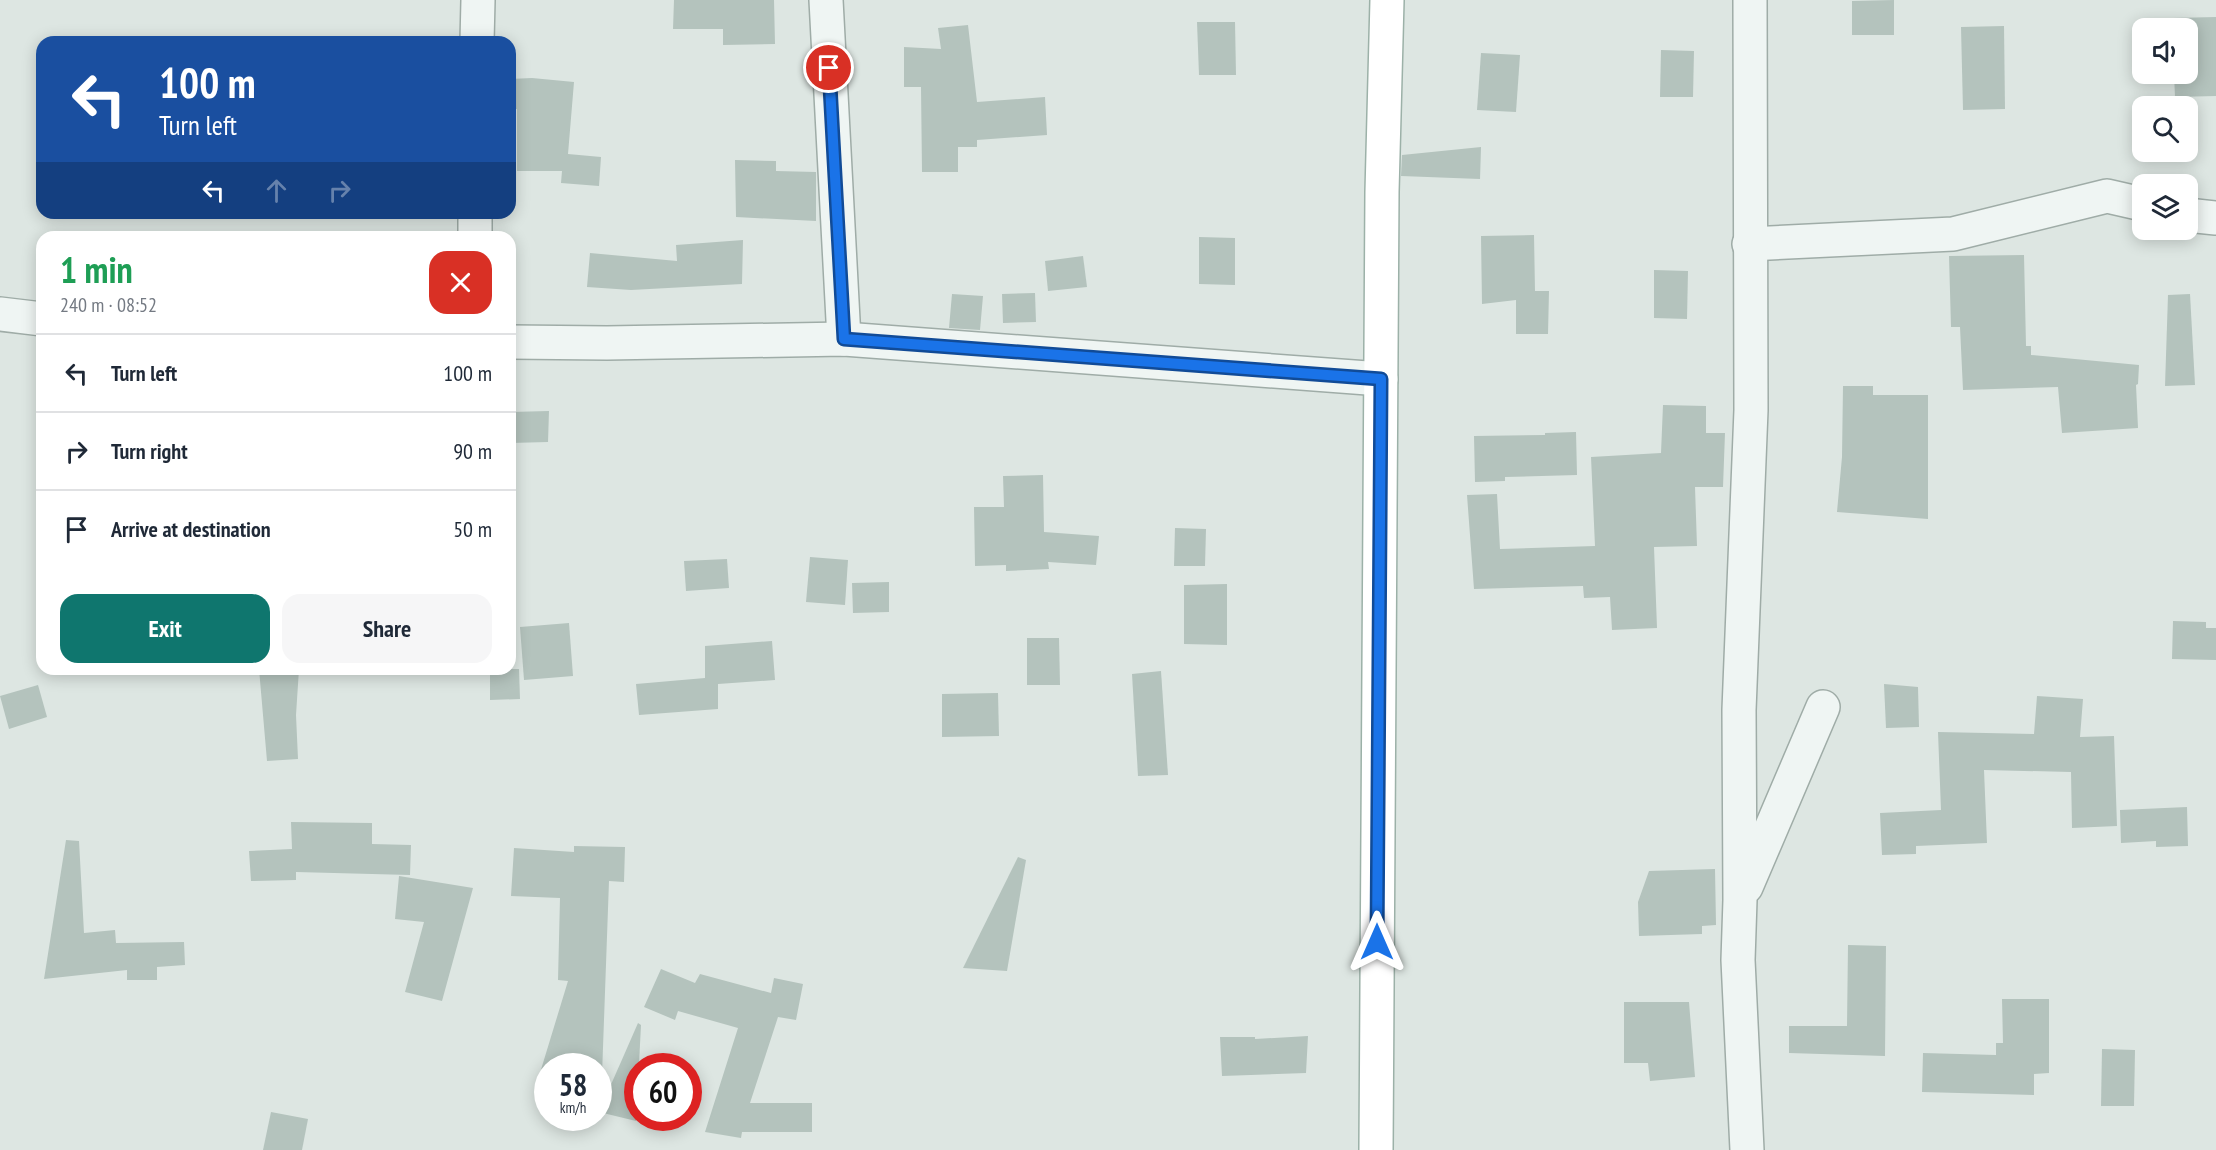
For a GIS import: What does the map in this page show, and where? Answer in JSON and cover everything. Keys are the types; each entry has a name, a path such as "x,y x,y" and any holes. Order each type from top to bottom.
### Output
{"main road":[{"path":"1376,1150 1382,192 1387,0"}],"street":[{"path":"477,36 478,0"},
{"path":"826,0 844,339"},
{"path":"1747,1150 1738,960 1739,710 1751,410 1750,0"},
{"path":"1749,244 1953,234 2107,196 2132,202"},
{"path":"2198,216 2216,218"},
{"path":"0,314 36,318"},
{"path":"516,342 844,339 1381,379"},
{"path":"1740,900 1823,708"}],"building":[{"path":"674,0 774,0 775,44 723,45 723,29 673,29"},
{"path":"1894,0 1894,35 1852,35 1852,1"},
{"path":"2216,17 2216,96 2175,96 2174,84 2198,84 2198,18 2173,18"},
{"path":"1197,22 1235,22 1236,75 1199,75"},
{"path":"968,25 977,102 1045,97 1047,135 977,140 977,147 958,147 958,172 922,172 921,87 904,87 904,47 941,49 938,28"},
{"path":"2004,26 2005,109 1963,110 1961,27"},
{"path":"1661,50 1694,51 1693,97 1660,97"},
{"path":"1481,53 1520,55 1516,112 1477,110"},
{"path":"516,79 574,82 568,154 601,157 599,186 561,183 562,171 517,171"},
{"path":"1481,147 1480,179 1401,176 1402,155"},
{"path":"735,160 776,161 776,171 816,172 816,221 736,217"},
{"path":"1534,235 1535,291 1549,291 1548,334 1516,334 1516,300 1482,304 1481,236"},
{"path":"1199,237 1235,238 1235,285 1199,284"},
{"path":"743,240 742,284 631,290 587,287 590,253 677,261 676,245"},
{"path":"2024,255 2026,346 2031,346 2031,355 2139,365 2138,384 2136,385 2138,428 2062,433 2058,387 1963,390 1960,327 1951,327 1949,256"},
{"path":"1083,256 1087,287 1048,291 1045,261"},
{"path":"1654,270 1688,271 1687,319 1654,318"},
{"path":"1035,293 1036,322 1003,323 1002,294"},
{"path":"952,294 983,296 980,330 949,328"},
{"path":"2190,294 2195,385 2165,386 2168,295"},
{"path":"1843,386 1873,386 1873,395 1928,395 1928,519 1837,512 1842,457"},
{"path":"1663,405 1706,406 1706,433 1725,433 1723,487 1695,487 1697,546 1654,547 1657,628 1612,630 1610,597 1584,598 1583,586 1474,589 1467,495 1497,494 1500,549 1595,546 1591,457 1661,453"},
{"path":"549,411 548,442 516,443 516,412"},
{"path":"1576,432 1577,475 1505,477 1505,481 1475,482 1474,436"},
{"path":"1043,475 1044,532 1099,536 1096,565 1048,562 1049,569 1006,571 1006,565 975,566 974,507 1004,507 1003,476"},
{"path":"1175,528 1206,529 1205,566 1174,566"},
{"path":"810,557 848,560 845,605 806,602"},
{"path":"727,559 729,588 686,591 684,561"},
{"path":"889,582 889,612 853,613 852,583"},
{"path":"1227,584 1227,645 1184,644 1184,585"},
{"path":"2173,621 2206,622 2206,628 2216,628 2216,660 2172,659"},
{"path":"569,623 573,676 524,680 520,627"},
{"path":"1027,638 1059,638 1060,685 1027,685"},
{"path":"772,641 775,680 718,684 718,709 639,715 636,684 705,678 705,646"},
{"path":"516,669 519,669 520,699 490,700 490,675 516,675"},
{"path":"1161,671 1168,775 1138,776 1132,674"},
{"path":"260,675 299,675 296,715 298,759 267,761"},
{"path":"1884,684 1918,687 1919,727 1886,728"},
{"path":"38,685 47,717 9,729 0,696"},
{"path":"998,693 999,736 942,737 942,694"},
{"path":"2037,696 2083,699 2080,737 2114,736 2117,826 2072,828 2071,772 1984,770 1987,843 1916,846 1916,854 1882,855 1880,813 1941,810 1938,732 2034,734"},
{"path":"2187,807 2188,846 2156,847 2156,841 2121,843 2120,810"},
{"path":"291,822 372,823 372,844 411,845 410,875 296,872 296,880 251,881 249,851 292,849"},
{"path":"66,840 79,841 84,933 115,930 116,943 184,942 185,965 157,967 157,980 127,980 127,970 44,979"},
{"path":"574,846 625,847 624,882 609,881 603,1053 546,1053 568,981 558,980 560,898 511,896 514,848 574,852"},
{"path":"1018,857 1026,860 1007,971 963,968"},
{"path":"1715,869 1716,925 1702,926 1702,934 1639,936 1638,902 1649,871"},
{"path":"399,876 473,888 442,1001 405,992 424,922 395,919"},
{"path":"1848,945 1886,946 1885,1056 1789,1053 1789,1026 1847,1026"},
{"path":"661,969 695,983 700,974 771,993 774,978 803,984 796,1020 778,1017 750,1103 812,1103 812,1132 742,1132 741,1138 705,1132 738,1028 678,1011 675,1020 644,1007"},
{"path":"2002,999 2049,999 2049,1073 2034,1074 2034,1095 1922,1092 1923,1053 1996,1055 1996,1043 2003,1043"},
{"path":"1624,1002 1689,1002 1695,1077 1650,1081 1648,1063 1624,1063"},
{"path":"638,1023 641,1025 640,1053 625,1053"},
{"path":"1308,1036 1306,1073 1222,1076 1220,1037 1255,1037 1255,1039"},
{"path":"2102,1049 2135,1050 2134,1106 2101,1106"},
{"path":"624,1055 624,1118 612,1115 612,1082"},
{"path":"271,1112 308,1119 302,1150 263,1150"}],"route":[{"path":"829,68 844,339 1381,379 1377,942"}]}
